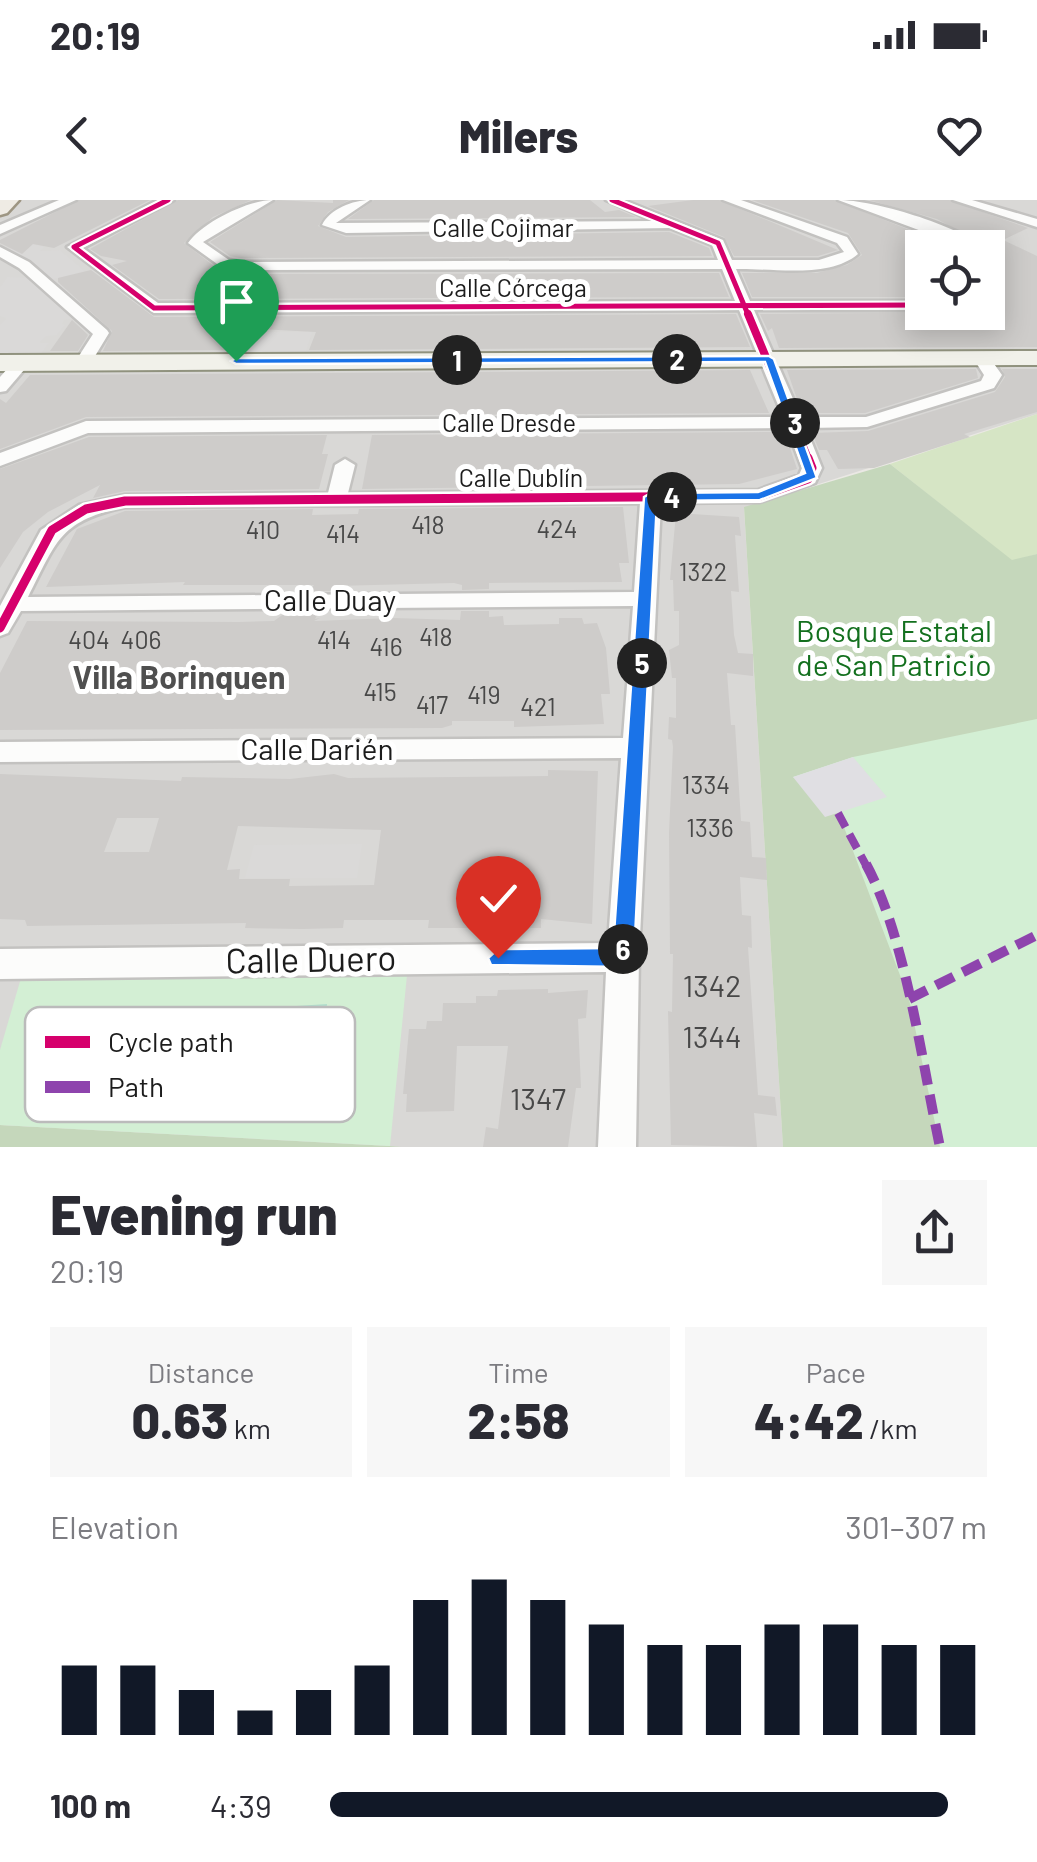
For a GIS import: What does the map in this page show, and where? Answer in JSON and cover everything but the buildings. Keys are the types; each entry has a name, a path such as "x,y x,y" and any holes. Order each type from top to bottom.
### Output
{"main road":[{"path":"2,223 9,200"},
{"path":"11,363 1037,358"}],"street":[{"path":"2,223 70,200"},
{"name":"Calle Córcega","path":"168,200 75,246 159,308 905,305"},
{"path":"267,200 200,236 195,243 240,266 818,264 843,260 851,250 842,240 729,200"},
{"name":"Calle Cojimar","path":"364,200 330,220 332,227 651,228 673,224"},
{"path":"612,200 718,243 729,264"},
{"path":"629,206 649,200"},
{"path":"844,200 937,230"},
{"path":"960,200 1037,224"},
{"path":"0,250 24,265 101,334 83,362"},
{"name":"Calle Dublín","path":"0,628 52,530 70,516 125,500 760,496 808,479 812,468 729,264"},
{"name":"Calle Dresde","path":"0,460 86,427 880,420 988,384 992,375 981,358"},
{"path":"0,388 11,363"},
{"path":"337,498 357,424"},
{"path":"618,1147 623,957 651,497"},
{"name":"Calle Duay","path":"13,604 647,600"},
{"name":"Calle Darién","path":"0,752 634,748"},
{"name":"Calle Duero","path":"0,964 623,957"}],"shaded area":[{"path":"0,200 1037,200 1037,414 744,508 783,1147 401,1147 0,1125"},
{"path":"24,242 44,247 40,251 60,250 85,271 46,281 9,249"},
{"path":"7,277 30,278 78,318 64,320 65,325 57,335 46,336 40,343 49,343 42,353 0,353 0,325 6,318 0,316 0,287"},
{"path":"239,332 312,332 306,351 230,351"},
{"path":"853,757 887,797 825,817 793,777"},
{"path":"362,844 357,878 245,878 254,845"}],"green space":[{"path":"1037,414 1037,554 1012,561 890,464"},
{"name":"Bosque Estatal de San Patricio","path":"890,464 1012,560 1037,554 1037,1147 783,1147 744,507"},
{"path":"1037,719 1037,1147 940,1147 909,999 839,814 793,777 853,757"},
{"path":"407,975 390,1146 0,1125 0,1050 21,978"},
{"path":"327,1004 327,1007 280,1007"},
{"path":"0,1125 390,1146 401,1147 0,1147"}],"marked path":[{"path":"838,813 878,887 909,999 940,1147"},
{"path":"909,999 1037,935"}],"cycle path":[{"path":"168,200 74,247 154,308 905,305"},
{"path":"0,628 52,530 86,509 125,501 760,496 808,479 812,468 718,243 612,200"}],"district":[{"name":"Villa Borinquen","path":"179,678"}],"route":[{"path":"236,361 769,359 812,475 760,496 651,497 623,957 498,958"}]}
